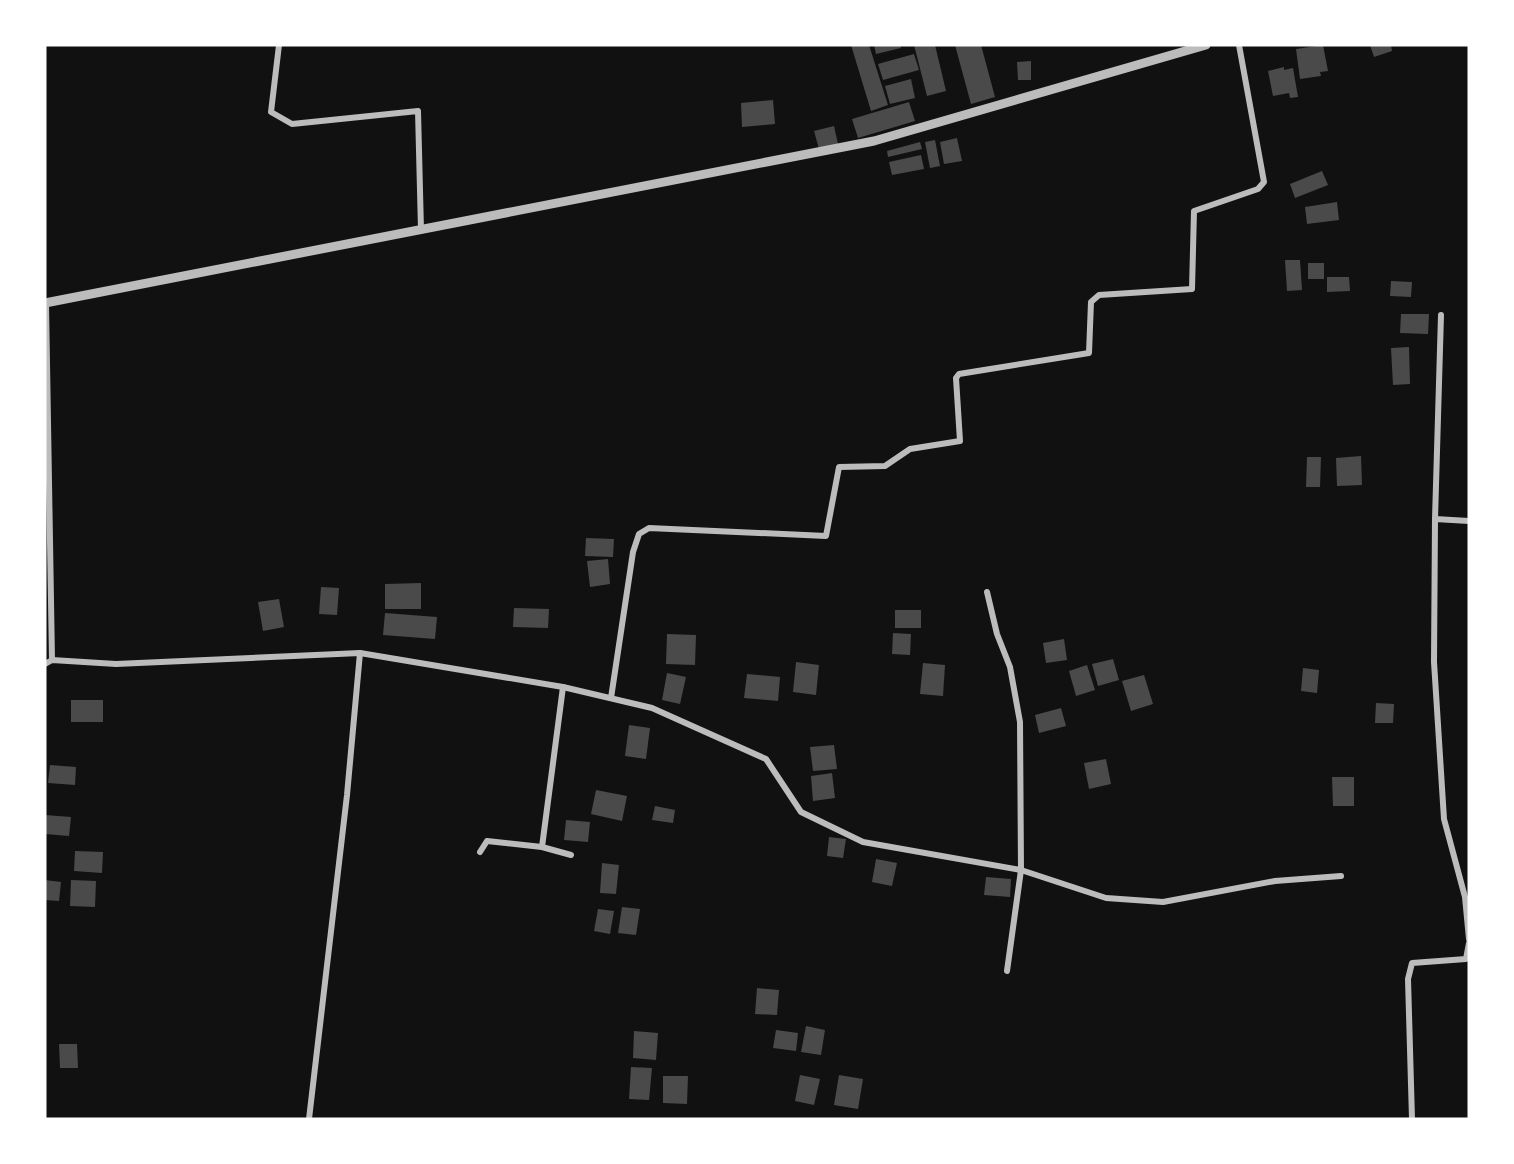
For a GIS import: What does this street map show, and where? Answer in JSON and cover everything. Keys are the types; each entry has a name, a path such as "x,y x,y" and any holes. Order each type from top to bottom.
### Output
{"street":[{"path":"279,45 272,112 292,124 418,111 421,230"},
{"path":"52,660 46,303 874,141 1206,45"},
{"path":"611,698 633,552 639,534 649,528 826,536 839,466 885,465 910,449 960,441 956,378 959,374 1089,353 1092,302 1099,296 1192,289 1194,211 1258,189 1264,182 1239,45"},
{"path":"1412,1119 1408,979 1412,963 1466,959 1469,941 1465,897 1444,819 1434,662 1435,519 1441,315"},
{"path":"1435,519 1469,520"},
{"path":"987,592 997,634 1010,667 1020,722 1021,870 1007,971"},
{"path":"309,1119 347,795 360,653"},
{"path":"45,664 52,660 116,664 360,653 563,687 652,708 766,759 801,812 863,842 1021,870 1106,898 1163,902 1275,881 1341,876"},
{"path":"542,847 563,687"},
{"path":"480,852 487,841 542,847 571,855"}],"building":[{"path":"851,45 869,45 888,105 871,111"},
{"path":"874,45 900,45 901,48 876,54"},
{"path":"914,45 935,45 946,91 927,96"},
{"path":"955,45 981,45 995,97 971,104"},
{"path":"1323,45 1328,71 1320,72 1321,76 1300,79 1296,49"},
{"path":"1370,45 1391,45 1392,51 1374,57"},
{"path":"914,54 919,70 883,80 878,64"},
{"path":"1031,61 1031,80 1018,80 1017,62"},
{"path":"1284,67 1284,70 1293,68 1298,97 1290,98 1289,93 1273,96 1268,71"},
{"path":"911,79 915,98 890,104 885,86"},
{"path":"773,100 775,124 742,127 741,103"},
{"path":"909,102 915,121 858,138 852,119"},
{"path":"834,126 838,144 819,149 814,131"},
{"path":"957,138 962,161 944,164 940,142"},
{"path":"935,140 940,166 930,168 925,142"},
{"path":"920,142 922,149 888,157 887,151"},
{"path":"921,155 924,169 892,175 889,162"},
{"path":"1322,171 1328,185 1295,198 1290,184"},
{"path":"1337,202 1339,220 1307,224 1305,207"},
{"path":"1285,260 1300,260 1302,290 1287,291"},
{"path":"1308,263 1324,263 1324,279 1308,279"},
{"path":"1327,277 1349,277 1350,291 1327,292"},
{"path":"1391,281 1412,282 1411,297 1390,296"},
{"path":"1401,314 1429,314 1428,334 1400,333"},
{"path":"1409,347 1410,384 1393,385 1391,348"},
{"path":"1361,456 1362,485 1337,486 1336,458"},
{"path":"1307,457 1321,457 1320,487 1306,487"},
{"path":"586,538 614,539 613,557 585,556"},
{"path":"608,559 610,584 590,587 587,561"},
{"path":"421,583 421,609 385,609 385,584"},
{"path":"321,587 339,588 337,615 319,614"},
{"path":"279,599 284,627 263,631 258,602"},
{"path":"514,608 549,609 548,628 513,627"},
{"path":"895,610 921,610 921,628 895,628"},
{"path":"385,613 437,617 435,639 383,635"},
{"path":"893,633 911,634 910,655 892,654"},
{"path":"667,634 696,635 695,665 666,664"},
{"path":"1064,639 1067,660 1046,663 1043,643"},
{"path":"1113,659 1119,680 1098,686 1092,664"},
{"path":"796,662 819,665 816,695 793,692"},
{"path":"923,663 945,665 943,696 920,694"},
{"path":"1087,665 1095,690 1076,696 1069,671"},
{"path":"1303,668 1319,670 1317,693 1301,691"},
{"path":"667,673 686,677 680,704 662,700"},
{"path":"747,674 780,677 778,701 744,698"},
{"path":"1144,675 1153,704 1131,711 1122,681"},
{"path":"71,700 103,700 103,722 71,722"},
{"path":"1376,703 1394,704 1393,723 1375,723"},
{"path":"1061,708 1066,726 1039,733 1035,715"},
{"path":"629,725 650,728 646,759 625,756"},
{"path":"834,745 837,769 813,771 810,747"},
{"path":"1106,759 1111,784 1089,789 1084,763"},
{"path":"50,765 76,767 75,785 48,783"},
{"path":"832,773 835,798 813,801 811,776"},
{"path":"1332,777 1354,777 1354,806 1333,806"},
{"path":"596,790 627,796 622,821 591,814"},
{"path":"655,806 675,810 673,823 652,820"},
{"path":"45,815 71,817 69,836 45,834"},
{"path":"566,820 590,822 588,842 564,840"},
{"path":"829,837 846,839 843,858 827,856"},
{"path":"75,851 103,852 102,873 74,871"},
{"path":"876,859 897,863 892,886 872,882"},
{"path":"602,863 619,865 616,894 600,893"},
{"path":"986,877 1011,879 1010,897 984,895"},
{"path":"45,880 61,882 59,901 45,900"},
{"path":"71,880 96,881 95,907 70,906"},
{"path":"622,907 640,909 636,935 618,933"},
{"path":"598,909 614,911 610,934 594,931"},
{"path":"757,988 779,990 777,1015 755,1014"},
{"path":"806,1026 825,1030 821,1055 801,1052"},
{"path":"776,1030 798,1033 796,1051 773,1048"},
{"path":"634,1031 658,1033 656,1060 633,1058"},
{"path":"59,1044 77,1044 78,1068 60,1068"},
{"path":"631,1067 652,1068 649,1100 629,1099"},
{"path":"800,1075 820,1079 814,1105 795,1101"},
{"path":"839,1075 863,1079 858,1109 834,1105"},
{"path":"663,1076 688,1076 687,1104 663,1103"}]}
